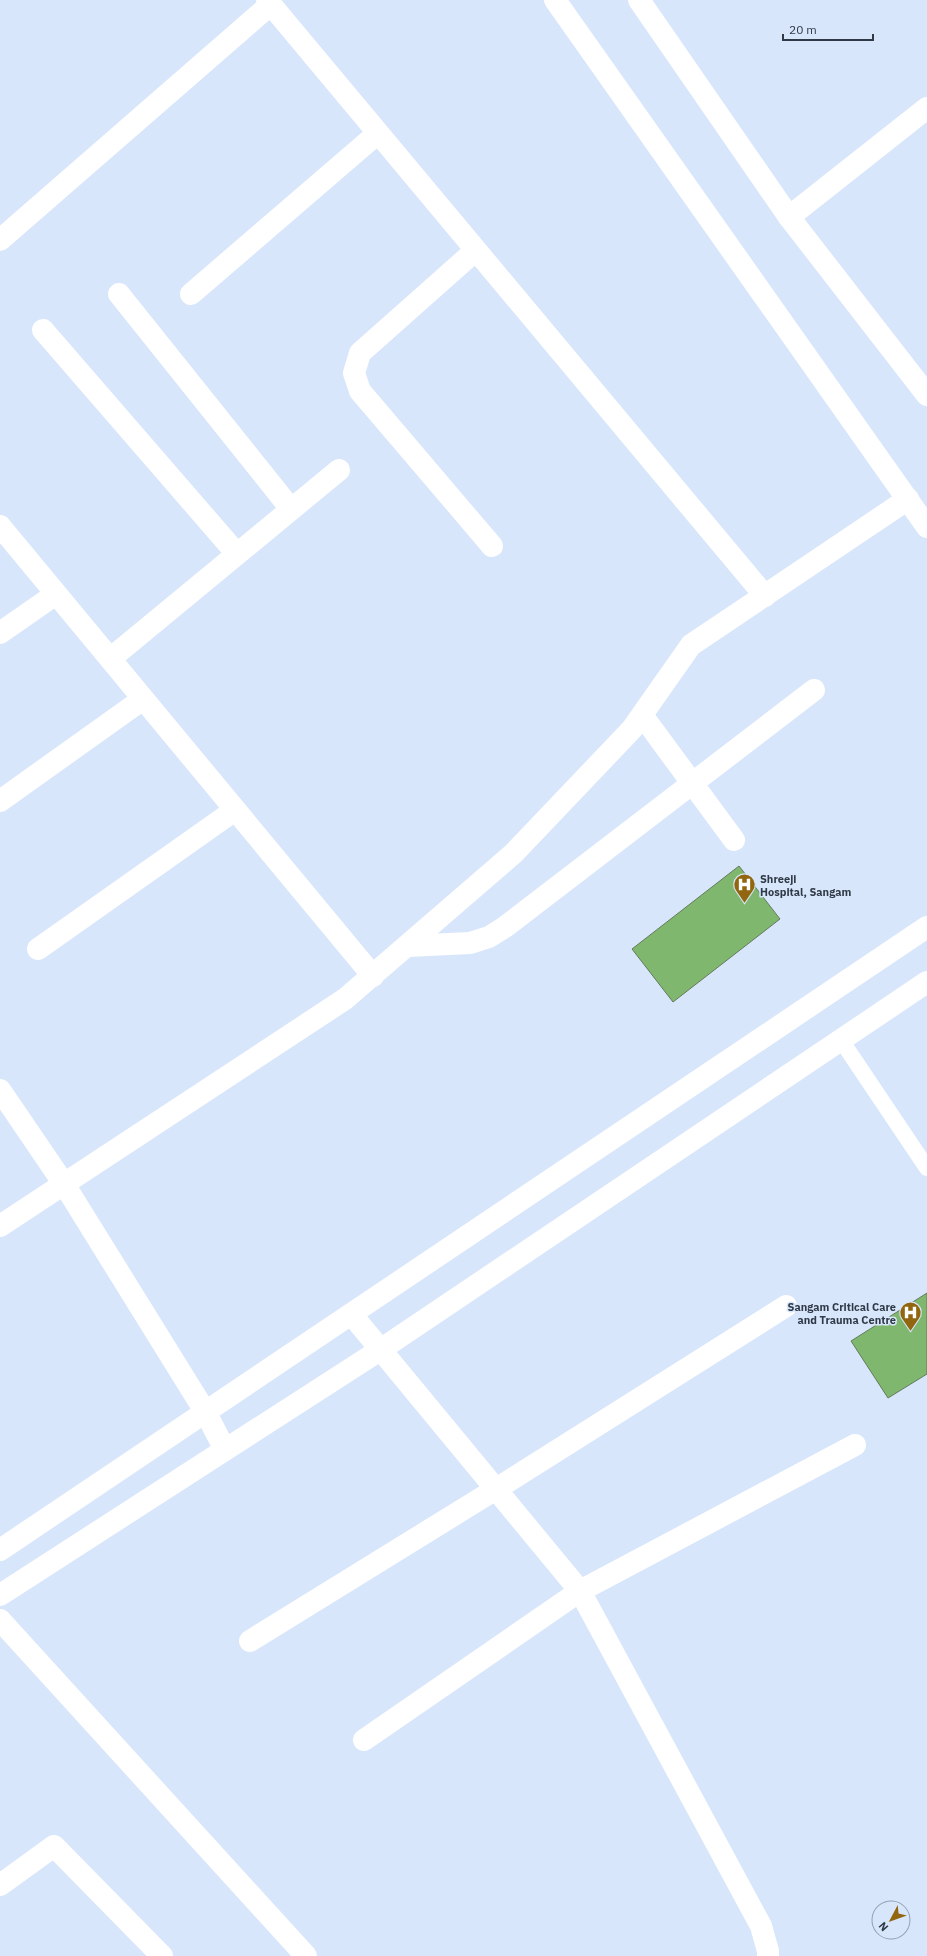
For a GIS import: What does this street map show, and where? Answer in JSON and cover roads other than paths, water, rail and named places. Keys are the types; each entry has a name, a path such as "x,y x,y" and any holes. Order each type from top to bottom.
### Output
{"street":[{"path":"555,0 927,527"},
{"path":"639,0 790,217 927,395"},
{"path":"0,240 269,2 765,596"},
{"path":"790,217 925,113"},
{"path":"191,294 378,133"},
{"path":"476,250 360,353 354,373 360,391 492,546"},
{"path":"119,294 292,509"},
{"path":"43,330 237,554"},
{"path":"110,659 338,470"},
{"path":"0,1226 345,999 514,853 632,729 691,646 908,499"},
{"path":"0,526 373,976"},
{"path":"0,633 56,594"},
{"path":"407,946 470,943 489,937 814,690"},
{"path":"0,801 143,699"},
{"path":"642,715 734,840"},
{"path":"38,949 235,810"},
{"path":"0,1550 352,1315 927,927"},
{"path":"0,1596 380,1350 927,982"},
{"path":"0,1090 64,1184 206,1413 226,1450"},
{"path":"250,1641 496,1489 786,1306"},
{"path":"352,1315 580,1591 761,1926 768,1956"},
{"path":"364,1740 580,1591 855,1445"},
{"path":"0,1620 306,1956"},
{"path":"0,1885 54,1846 162,1956"}],"lane":[{"path":"841,1040 927,1168"}],"place":[{"name":"Shreeji Hospital, Sangam","path":"745,904"},
{"name":"Sangam Critical Care and Trauma Centre","path":"911,1332"}]}
